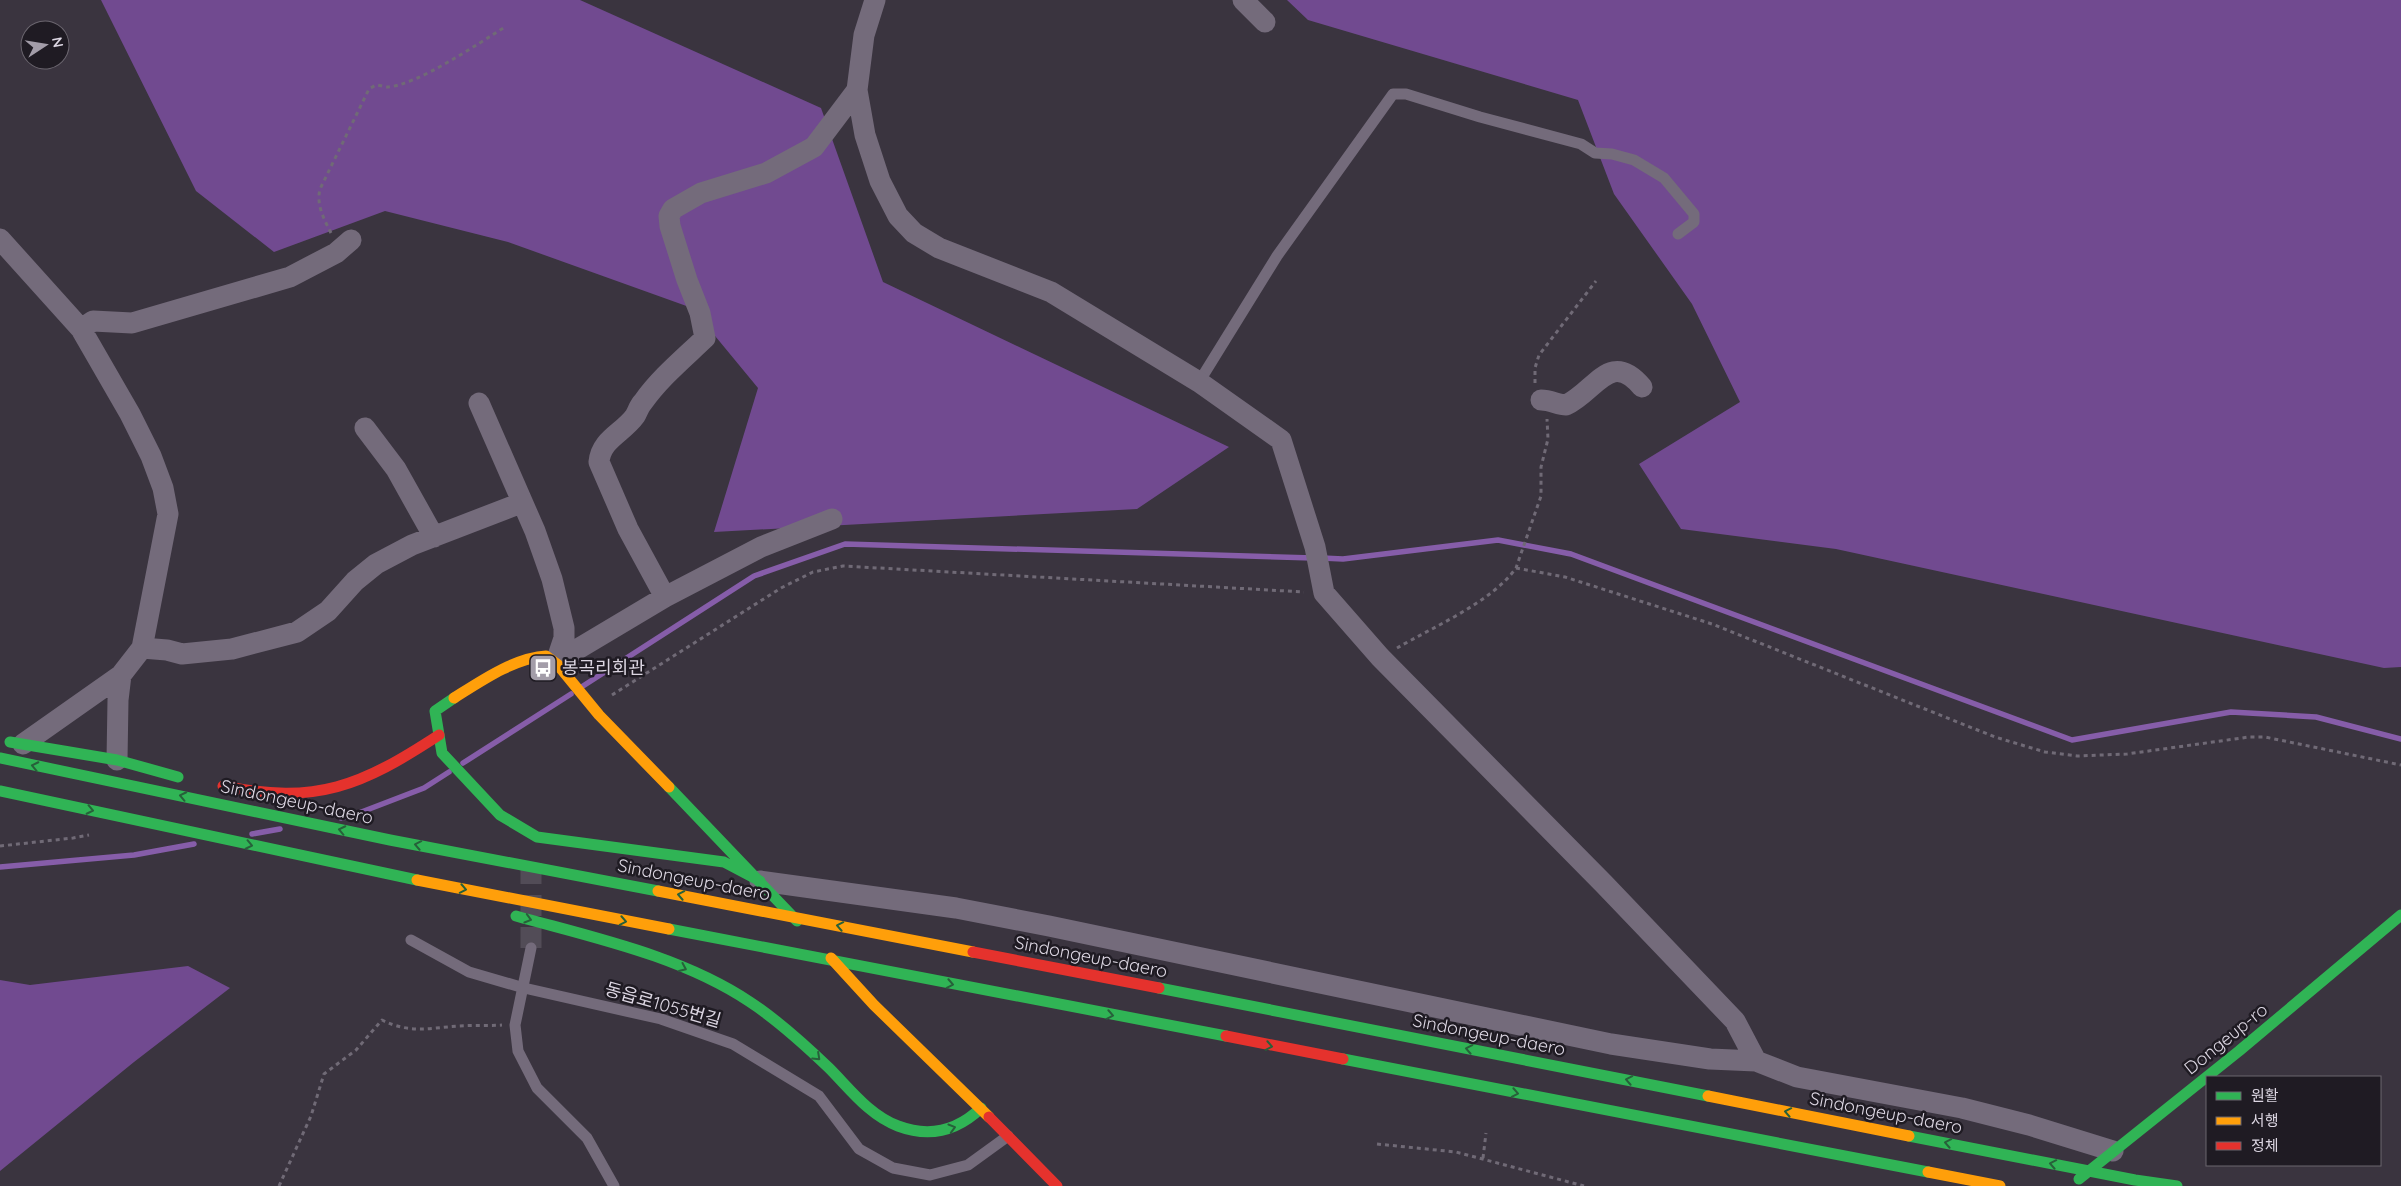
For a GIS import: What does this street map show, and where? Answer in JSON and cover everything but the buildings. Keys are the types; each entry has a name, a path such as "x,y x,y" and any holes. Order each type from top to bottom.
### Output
{"main road":[{"path":"760,881 724,862 537,837 520,829 500,815 442,753 435,711 491,676 536,657 546,656 559,667 589,704 760,881 807,932"},
{"path":"211,784 247,792 287,795 334,788 366,778 384,769 440,735"},
{"path":"0,740 117,760 155,772 192,780"},
{"name":"Sindongeup-daero","path":"0,758 390,840 729,904 2135,1180 2177,1186"},
{"path":"0,791 330,863 2000,1186"},
{"path":"330,863 462,901"},
{"path":"500,912 678,965 739,994 778,1021 819,1058 863,1104 891,1124 922,1132 947,1130 961,1125 981,1108"},
{"name":"Dongeup-ro","path":"2208,1076 2401,915"},
{"path":"820,947 874,1005 981,1108 1057,1186"},
{"name":"Dongeup-ro","path":"2070,1186 2206,1077"}],"street":[{"path":"875,0 864,36 857,90 865,135 880,182 898,216 914,233 940,248 1051,292 1199,382 1281,440 1315,547 1323,587 1380,657 1598,877 1735,1021 1756,1061"},
{"path":"1243,0 1265,22"},
{"path":"665,598 628,529 599,462 600,452 604,444 635,417 642,403 664,377 705,338 700,313 686,280 670,226 669,216 673,209 701,193 766,173 814,147 857,90"},
{"path":"0,239 81,329 144,440 158,473 166,501 166,528 142,648 121,675 23,744"},
{"path":"81,329 93,321 132,323 290,277 344,246"},
{"path":"1541,400 1550,400 1560,405 1566,405 1603,377 1620,371 1627,372 1633,376 1642,387"},
{"path":"479,404 547,563 562,610 564,638 559,667"},
{"path":"365,428 396,469 434,537"},
{"path":"142,648 174,651 182,654 232,649 297,632 328,611 352,584 371,568 412,545 521,503"},
{"path":"559,667 665,598 760,547 832,520"},
{"path":"117,760 118,700 121,675"},
{"path":"531,860 537,837"},
{"path":"760,881 956,908 1611,1044 1710,1059 1756,1061 1797,1077 1962,1108 2029,1125 2113,1151"}],"lane":[{"path":"1199,382 1277,256 1393,94 1406,94 1480,117 1581,144 1595,153 1612,154 1634,160 1664,178 1694,214 1694,222 1678,234"},
{"name":"동읍로1055번길","path":"411,940 470,972 524,988 661,1019 733,1044 818,1096 859,1149 893,1168 930,1175 968,1165 1008,1136"},
{"path":"531,948 515,1025 518,1052 536,1088 587,1138 614,1186"}],"path":[{"path":"344,246 335,243 321,213 319,195 370,89 376,85 387,87 406,82 444,64 505,27"},
{"path":"1380,657 1484,599 1509,577 1516,568 1527,532"},
{"path":"589,704 781,588 813,572 843,566 1323,587"},
{"path":"1516,568 1565,577 1712,624 1994,737 2045,752 2077,756 2127,754 2257,737 2317,746 2401,765"},
{"path":"279,1186 311,1116 324,1074 356,1050 382,1020 398,1028 422,1030 460,1026 515,1025"},
{"path":"1483,1158 1486,1133"},
{"path":"1377,1144 1456,1152 1584,1186"}],"shaded area":[{"path":"101,0 580,0 821,108 883,282 1229,447 1137,509 714,532 758,388 692,308 508,242 385,211 274,252 196,191"},
{"path":"1287,0 2401,0 2401,667 2384,668 1836,549 1681,529 1639,464 1740,402 1692,304 1614,194 1578,100 1308,20"},
{"path":"188,966 230,988 134,1062 0,1171 0,980 30,985"}],"waterway":[{"path":"1322,558 1343,559 1498,540 1571,554 2072,740 2231,712 2316,717 2401,739"},
{"path":"583,686 754,576 845,544 1313,558"},
{"path":"463,763 571,694"},
{"path":"341,818 351,816 424,788 449,772"},
{"path":"252,834 280,829"},
{"path":"0,867 134,855 194,844"}],"tunnel":[{"path":"531,860 531,948"}],"traffic: fast":[{"path":"454,698 435,711 442,753 500,815 537,837 724,862 760,881"},
{"path":"10,742 117,760 178,777"},
{"path":"0,758 390,840 658,891"},
{"path":"669,787 797,921"},
{"path":"0,791 417,880"},
{"path":"2208,1076 2401,915"},
{"path":"516,916 637,950 695,972 723,986 761,1009 820,1059 869,1108 898,1126 910,1130 932,1132 943,1130 962,1122 981,1108"},
{"path":"669,929 1226,1036"},
{"path":"1159,988 1708,1096"},
{"path":"1343,1059 1928,1172"},
{"path":"2079,1179 2206,1077"},
{"path":"1909,1136 2135,1180 2177,1186"}],"traffic: slow":[{"path":"454,698 510,666 522,661 546,656 558,665 599,715 669,787"},
{"path":"417,880 669,929"},
{"path":"658,891 973,952"},
{"path":"831,958 874,1005 989,1117"},
{"path":"1708,1096 1909,1136"},
{"path":"1928,1172 2000,1186"}],"traffic: jam":[{"path":"223,786 285,793 312,792 337,787 361,779 386,767 439,735"},
{"path":"973,952 1159,988"},
{"path":"1226,1036 1343,1059"},
{"path":"989,1117 1057,1186"}],"place":[{"name":"봉곡리회관","path":"543,668"}]}
